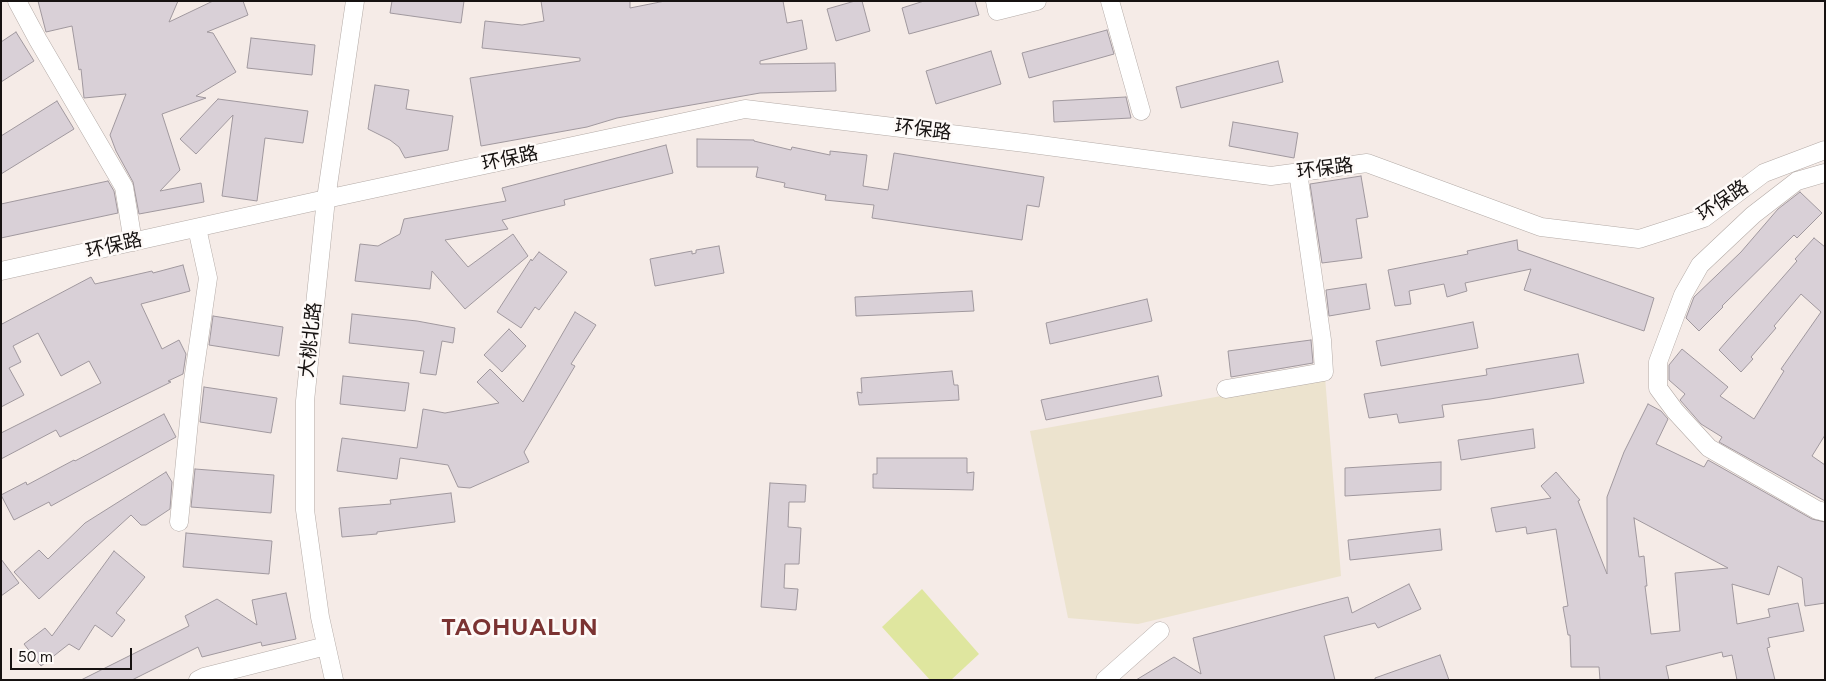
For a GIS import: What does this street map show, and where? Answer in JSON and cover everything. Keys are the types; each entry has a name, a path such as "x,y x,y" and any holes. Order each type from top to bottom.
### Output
{"street":[{"path":"17,1 124,187 133,242"},
{"name":"大桃北路","path":"334,680 320,616 305,510 305,401 326,199 355,1"},
{"path":"995,1 997,11 1037,1"},
{"path":"1110,1 1141,111"},
{"name":"环保路","path":"1,271 745,109 1025,143 1271,176 1367,163 1541,227 1639,240 1704,218 1764,172 1825,150"},
{"path":"1226,389 1324,372 1322,340 1298,172"},
{"path":"1825,173 1797,181 1753,215 1700,265 1683,295 1658,362 1658,388 1675,411 1709,448 1817,510 1825,512"},
{"path":"179,522 193,381 208,278 197,228"},
{"path":"1104,680 1160,630"},
{"path":"198,680 326,646"}],"shaded area":[{"path":"1325,377 1341,576 1138,624 1068,618 1030,431"}],"green space":[{"path":"922,589 979,654 951,680 930,680 882,627"}],"building":[{"path":"38,1 178,1 169,22 213,1 243,1 248,15 207,32 213,33 236,72 196,96 206,98 162,114 180,170 160,191 201,183 204,202 139,214 133,182 116,151 110,135 126,94 84,98 81,69 79,70 72,26 46,32"},
{"path":"392,1 464,1 461,23 390,13"},
{"path":"541,1 630,1 630,8 665,1 783,1 787,23 802,20 807,49 760,61 760,64 835,63 836,91 760,93 617,118 587,127 481,146 470,78 580,61 580,58 482,48 485,21 522,25 544,21"},
{"path":"855,1 862,1 870,31 836,41 827,9"},
{"path":"924,1 975,1 979,15 909,34 902,8"},
{"path":"1107,30 1114,54 1029,78 1022,53"},
{"path":"16,32 34,61 1,82 1,42"},
{"path":"251,38 315,45 312,75 247,68"},
{"path":"991,51 1001,84 936,104 926,71"},
{"path":"1278,61 1283,82 1181,108 1176,87"},
{"path":"375,85 409,90 406,109 453,116 448,150 405,158 399,147 390,140 368,129"},
{"path":"1126,97 1131,118 1054,122 1053,101"},
{"path":"218,99 308,111 303,143 265,138 257,201 222,196 233,115 196,154 180,139"},
{"path":"57,101 74,129 1,174 1,136"},
{"path":"1233,122 1298,133 1294,158 1229,146"},
{"path":"697,139 754,140 791,150 792,147 830,155 830,151 867,155 863,186 888,190 894,153 1044,177 1039,207 1027,205 1022,240 872,218 874,205 825,200 826,195 784,187 785,183 756,177 758,167 697,167"},
{"path":"666,145 673,173 564,200 565,205 502,220 508,229 445,240 468,267 513,234 528,256 465,309 432,271 430,289 355,281 360,244 378,246 400,234 404,219 506,201 502,188"},
{"path":"1361,176 1368,217 1356,219 1362,258 1322,263 1310,184"},
{"path":"108,181 114,191 118,213 1,238 1,204"},
{"path":"1800,192 1822,213 1797,238 1794,235 1699,331 1686,318 1694,297 1741,252 1778,209"},
{"path":"1814,238 1825,247 1825,435 1812,456 1825,465 1825,501 1719,442 1722,437 1701,424 1680,400 1685,394 1669,380 1669,365 1682,349 1728,387 1720,396 1754,419 1784,371 1781,369 1821,312 1801,294 1774,326 1776,328 1751,357 1753,359 1741,372 1719,350 1797,261 1795,259"},
{"path":"1517,240 1518,250 1654,298 1644,331 1524,290 1531,269 1465,283 1467,291 1447,297 1444,284 1409,291 1411,304 1395,306 1388,270 1468,254 1467,251"},
{"path":"719,246 724,273 655,286 650,259 692,251 692,254 696,253 696,250"},
{"path":"539,252 567,272 539,310 535,307 521,328 497,312 531,259 532,261"},
{"path":"183,265 190,291 141,304 162,349 179,340 186,354 183,374 168,381 171,382 60,437 56,430 1,459 1,433 101,383 89,361 61,376 38,333 13,346 21,362 9,368 24,395 1,407 1,322 2,324 91,277 95,284"},
{"path":"1366,284 1370,309 1329,316 1326,290"},
{"path":"972,291 974,311 856,316 855,297"},
{"path":"1147,299 1152,321 1050,344 1046,323"},
{"path":"575,312 596,325 571,364 575,366 524,452 529,462 470,488 458,487 448,465 400,458 397,479 337,471 342,438 417,448 423,409 445,413 499,403 477,382 490,369 523,402"},
{"path":"352,314 417,321 455,328 453,343 442,341 436,375 420,373 424,351 349,343"},
{"path":"213,316 283,327 279,356 209,345"},
{"path":"1473,322 1478,348 1381,366 1376,341"},
{"path":"509,329 526,346 502,372 484,355"},
{"path":"1311,340 1313,363 1231,377 1228,351"},
{"path":"1578,354 1584,383 1442,405 1444,417 1399,423 1397,414 1369,418 1364,394 1487,375 1486,369"},
{"path":"952,371 954,385 958,385 959,400 859,405 857,392 862,393 861,378"},
{"path":"343,376 409,383 405,411 340,404"},
{"path":"1158,376 1162,396 1046,420 1041,400"},
{"path":"204,387 277,398 271,433 200,422"},
{"path":"1648,404 1661,411 1668,419 1656,444 1704,467 1708,460 1812,519 1825,522 1825,603 1805,606 1802,578 1778,566 1769,595 1732,584 1737,624 1770,617 1768,609 1798,603 1804,631 1768,638 1770,647 1767,648 1775,680 1737,680 1732,655 1723,657 1722,652 1666,666 1669,680 1600,680 1599,667 1571,667 1570,635 1568,635 1563,607 1568,606 1556,529 1527,534 1526,527 1496,532 1491,508 1551,498 1541,486 1556,472 1580,500 1578,501 1607,574 1607,497 1624,452","holes":["1634,518 1728,568 1675,573 1680,631 1651,634 1645,586 1647,586 1644,556 1639,557"]},
{"path":"164,414 176,437 51,506 49,502 14,520 1,495 26,482 27,485"},
{"path":"1533,429 1535,448 1461,460 1458,440"},
{"path":"877,458 967,458 967,473 974,472 973,490 873,488 873,474 877,474"},
{"path":"1441,462 1441,490 1345,496 1345,468"},
{"path":"195,469 274,475 271,513 191,507"},
{"path":"166,472 172,482 170,509 146,525 141,525 131,515 39,599 14,572 39,550 48,559 85,523"},
{"path":"770,483 806,485 805,502 789,502 788,527 801,528 799,564 785,564 784,588 798,589 796,610 761,607"},
{"path":"451,493 455,522 377,532 377,534 342,537 339,508 391,504 390,500"},
{"path":"1440,529 1442,550 1350,560 1348,540"},
{"path":"186,533 272,541 269,574 183,567"},
{"path":"114,551 145,577 116,613 125,620 112,637 95,625 79,650 69,644 41,666 24,644 45,628 52,636"},
{"path":"1,559 19,583 1,596"},
{"path":"1409,584 1421,609 1378,628 1375,623 1324,636 1335,680 1136,680 1174,657 1201,674 1193,638 1348,597 1352,613"},
{"path":"286,593 296,639 262,646 261,642 202,657 198,647 132,680 81,680 189,626 185,616 217,599 257,625 252,600"},
{"path":"1440,655 1449,680 1375,680 1375,678"}],"district":[{"name":"TAOHUALUN","path":"520,628"}]}
